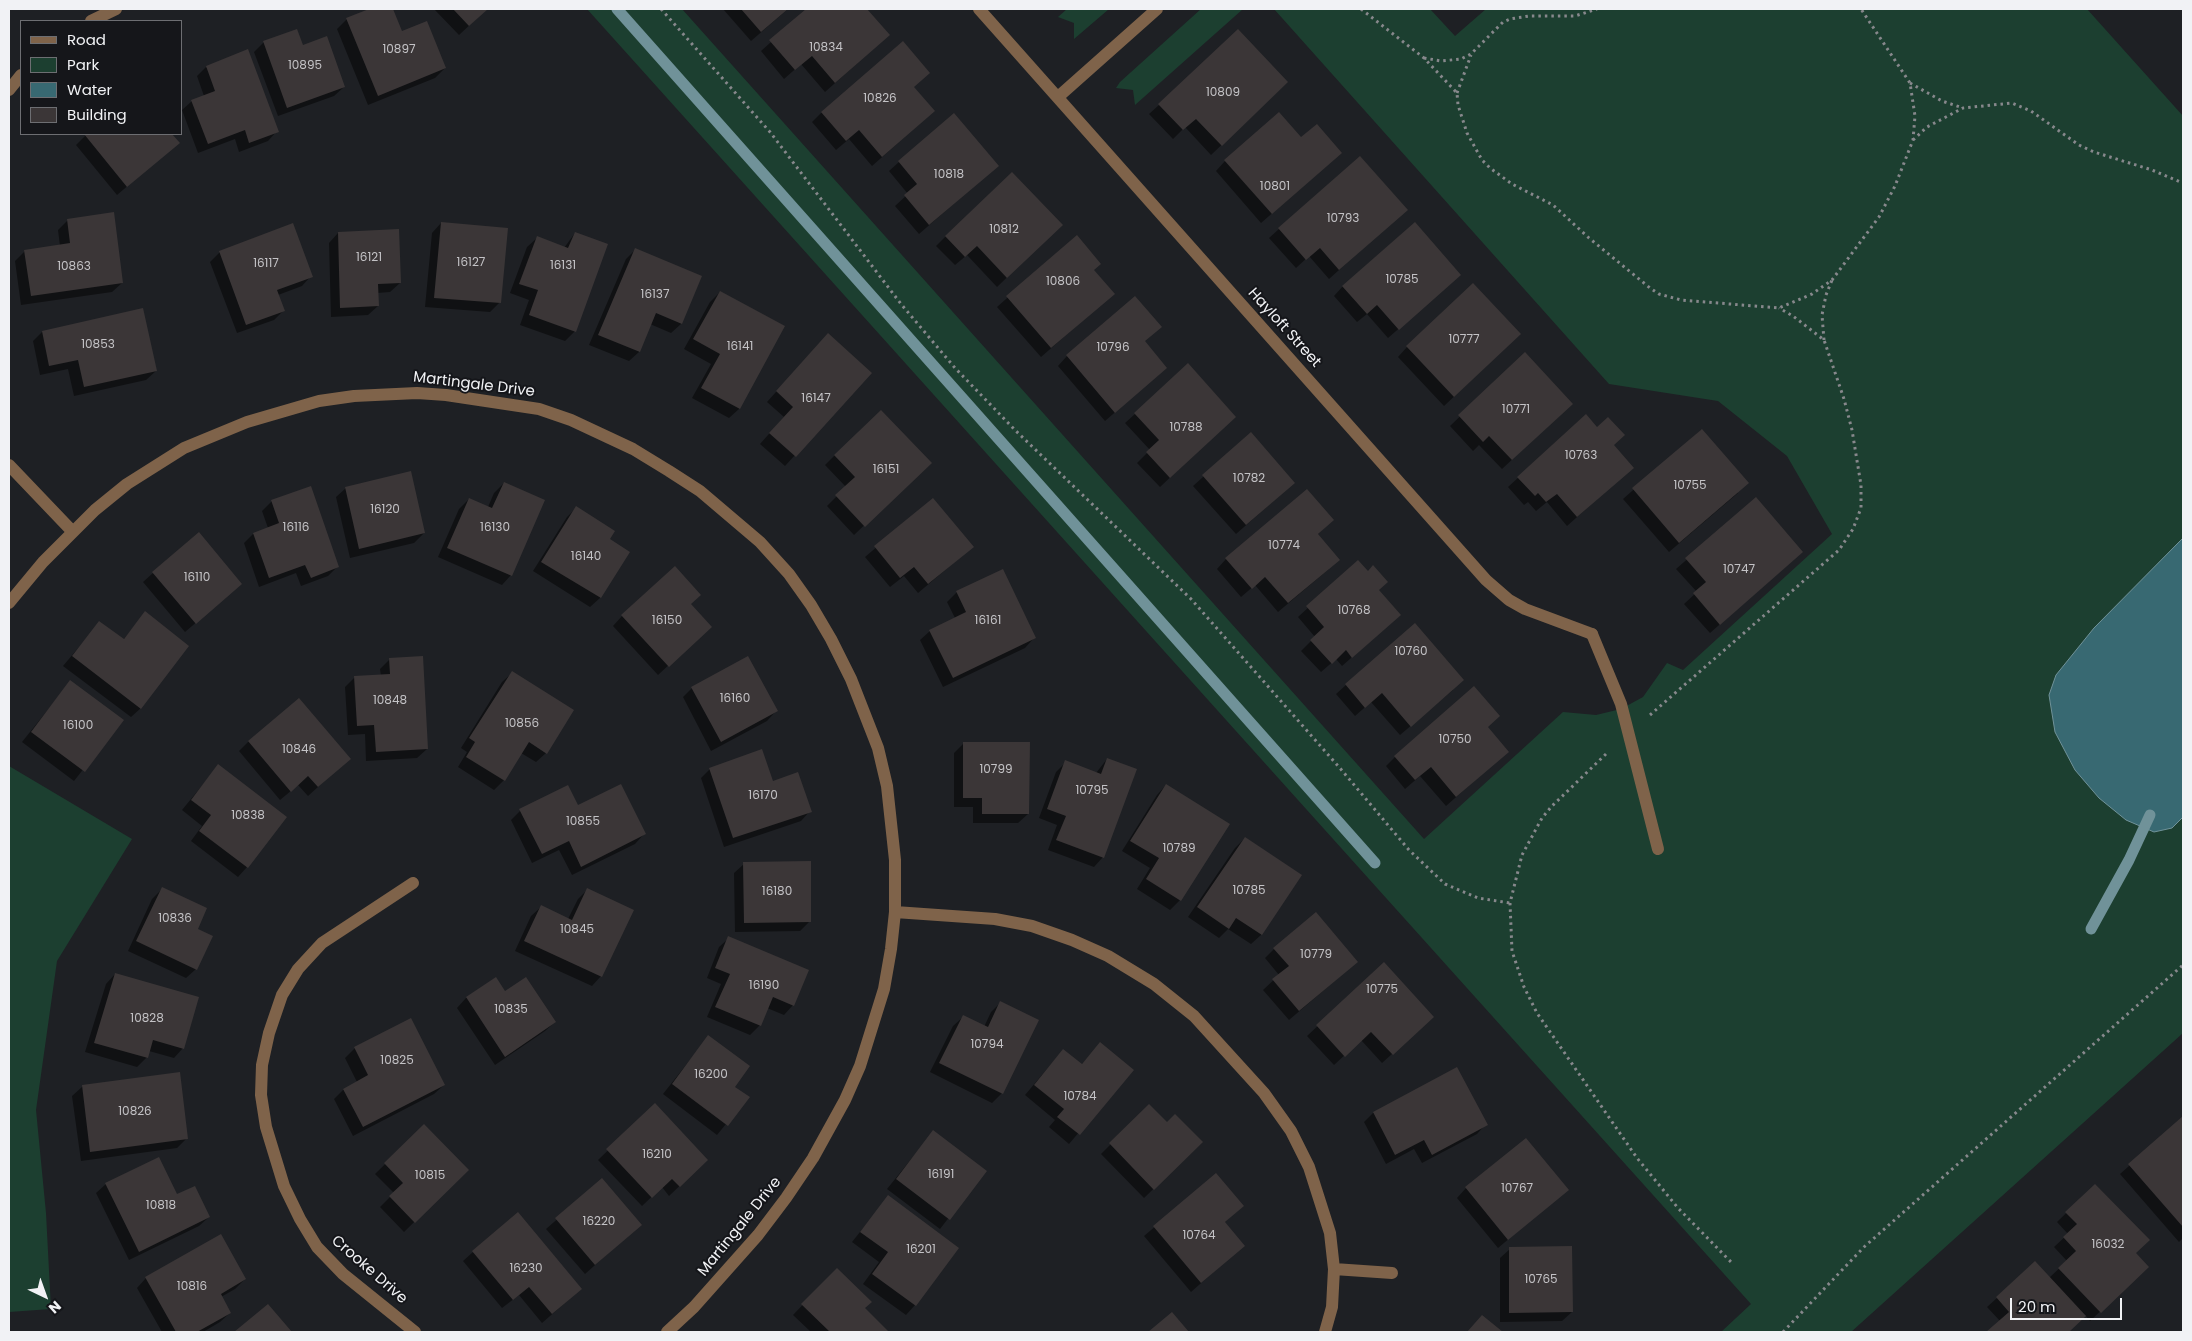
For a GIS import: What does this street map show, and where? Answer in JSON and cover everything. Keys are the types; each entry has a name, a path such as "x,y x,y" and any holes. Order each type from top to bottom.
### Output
{"street":[{"path":"93,20 116,9"},
{"name":"Hayloft Street","path":"979,9 1486,580 1509,600 1525,609 1592,634 1621,704 1629,734"},
{"path":"1058,97 1157,9"},
{"path":"9,90 20,76"},
{"name":"Martingale Drive","path":"9,603 72,531 127,484 184,448 247,422 319,401 386,394 446,395 539,409 599,432 633,449 700,491 731,516 771,554 812,605 851,679 878,748 892,824 895,860 895,912 891,949 874,1021 860,1066 831,1128 786,1198 758,1235 694,1307 667,1332"},
{"path":"9,465 72,531"},
{"path":"1629,734 1658,849"},
{"name":"Crooke Drive","path":"413,883 322,943 298,969 282,996 269,1033 262,1065 262,1095 266,1127 284,1186 300,1219 313,1240 343,1274 415,1332"},
{"path":"895,912 995,919 1032,926 1072,940 1108,956 1154,984 1194,1016 1264,1093 1291,1131 1309,1167 1324,1207 1330,1233 1334,1269 1332,1307 1325,1332"},
{"path":"1334,1269 1392,1273"}],"path":[{"path":"661,9 770,132 901,304 955,368 1015,430 1191,599 1320,744 1410,850 1445,884 1478,898 1510,903"},
{"path":"1361,9 1424,58 1457,93"},
{"path":"1424,58 1453,61 1471,54 1503,22 1529,16 1575,16 1597,9"},
{"path":"1731,1262 1688,1219 1637,1158 1537,1012 1524,987 1512,951 1510,903 1522,856 1542,818 1565,792 1828,561 1839,550 1853,529 1862,496 1858,460 1844,399 1824,340 1822,315 1826,295 1832,280 1879,217 1895,186 1913,140 1916,116 1910,83 1862,9"},
{"path":"1471,54 1457,93 1458,105 1467,133 1482,160 1490,168 1512,184 1553,205 1589,238 1659,294 1680,300 1779,308 1793,316 1824,340"},
{"path":"1910,83 1942,101 1964,108"},
{"path":"1913,140 1933,124 1964,108 2004,103 2022,106 2079,145 2094,152 2152,170 2183,183"},
{"path":"1779,308 1812,294 1832,280"},
{"path":"1783,1332 1864,1247 2183,965"}],"green space":[{"path":"587,9 682,9 1424,839 1563,712 1596,715 1621,709 1643,697 1667,663 1683,670 1832,534 1787,456 1718,401 1609,384 1274,9 1430,9 1455,36 1486,9 2087,9 2183,116 2183,1033 1851,1332 1721,1332 1751,1304"},
{"path":"1067,9 1109,9 1074,39 1074,23 1058,17"},
{"path":"1201,9 1243,9 1135,105 1133,90 1116,88 1120,82"},
{"path":"9,766 132,839 57,961 36,1110 46,1213 51,1309 9,1312"}],"water":[{"path":"2183,538 2183,817 2172,828 2154,832 2126,820 2099,798 2075,770 2055,732 2049,695 2056,675 2094,628"}],"building":[{"path":"369,9 393,9 402,31 427,21 446,68 378,96 346,18"},
{"path":"453,9 488,9 469,26"},
{"path":"741,9 788,9 761,32"},
{"path":"806,9 867,9 890,35 835,83 812,56 795,70 769,40"},
{"path":"297,29 303,45 327,36 345,87 287,108 263,41"},
{"path":"1238,29 1288,82 1222,146 1196,119 1183,130 1158,104"},
{"path":"903,41 930,73 914,87 935,111 882,157 859,130 846,141 821,112"},
{"path":"248,49 279,132 249,143 245,130 208,144 191,100 215,91 206,66"},
{"path":"1279,112 1301,137 1317,124 1342,153 1272,214 1224,160"},
{"path":"954,113 999,166 929,225 904,195 917,184 898,161"},
{"path":"85,135 173,135 180,143 127,187"},
{"path":"1360,156 1408,210 1339,270 1320,248 1306,260 1278,228"},
{"path":"1012,172 1063,225 1007,278 977,246 965,257 945,236"},
{"path":"114,212 123,283 31,296 24,250 70,243 67,219"},
{"path":"441,222 508,228 501,303 434,298"},
{"path":"1415,222 1461,275 1399,330 1377,305 1367,314 1342,286"},
{"path":"293,223 313,277 277,290 285,311 246,325 219,251"},
{"path":"399,229 401,283 378,284 379,306 340,308 338,232"},
{"path":"575,232 608,244 576,332 529,315 538,290 519,284 537,236 568,248"},
{"path":"1077,235 1101,264 1094,270 1115,294 1051,348 1006,296"},
{"path":"635,248 702,276 682,324 656,313 640,352 598,335"},
{"path":"1473,283 1521,334 1454,397 1406,346"},
{"path":"720,291 785,326 740,409 701,388 720,354 693,339"},
{"path":"1135,296 1162,327 1145,341 1167,368 1115,413 1066,355"},
{"path":"143,308 157,371 84,387 78,360 49,366 42,331"},
{"path":"828,333 872,373 796,457 769,433 793,407 776,391"},
{"path":"1525,352 1573,404 1512,460 1489,436 1483,442 1458,415"},
{"path":"1188,363 1236,417 1170,478 1146,452 1159,440 1134,413"},
{"path":"881,410 932,463 865,527 835,495 855,477 834,455"},
{"path":"1586,414 1597,427 1608,417 1625,435 1614,445 1634,468 1577,517 1557,494 1546,502 1538,493 1535,496 1517,477"},
{"path":"1702,429 1749,483 1679,543 1632,488"},
{"path":"1251,432 1295,483 1246,525 1202,475"},
{"path":"411,471 425,533 359,549 345,487"},
{"path":"504,482 545,500 512,576 447,548 469,498 492,508"},
{"path":"311,486 339,567 311,578 305,565 269,578 253,533 279,523 271,500"},
{"path":"1307,489 1334,520 1318,534 1340,560 1288,603 1265,577 1252,589 1225,558"},
{"path":"1756,497 1803,552 1720,625 1693,593 1706,582 1685,558"},
{"path":"933,498 974,547 928,584 914,567 900,578 874,546"},
{"path":"576,506 615,531 610,539 630,552 601,598 541,562"},
{"path":"199,532 242,584 196,624 152,572"},
{"path":"1358,560 1368,571 1373,565 1388,582 1379,590 1401,615 1352,658 1346,650 1332,664 1310,640 1324,627 1306,606"},
{"path":"675,566 701,595 691,604 712,627 669,667 621,615"},
{"path":"1003,569 1036,638 953,678 929,630 966,612 956,591"},
{"path":"145,611 189,646 141,709 72,656 99,621 124,639"},
{"path":"1415,623 1464,680 1411,727 1382,693 1365,708 1345,684"},
{"path":"423,656 428,749 376,752 374,725 357,726 354,676 390,674 389,658"},
{"path":"748,656 778,711 721,742 691,687"},
{"path":"512,671 574,710 547,754 529,742 505,781 466,757 475,742 469,738"},
{"path":"70,680 124,720 85,772 31,732"},
{"path":"1474,686 1500,716 1488,727 1509,752 1456,797 1431,767 1415,780 1394,756"},
{"path":"299,698 351,759 318,787 308,776 291,792 248,741"},
{"path":"963,742 1030,742 1029,814 982,814 982,798 963,798"},
{"path":"762,749 773,781 798,772 812,812 733,838 709,768"},
{"path":"1107,758 1137,769 1104,858 1056,840 1066,816 1047,809 1065,760 1101,774"},
{"path":"218,764 287,817 248,868 199,831 211,815 191,800"},
{"path":"621,784 646,834 581,867 569,841 542,854 519,809 568,785 578,805"},
{"path":"1166,784 1230,824 1181,901 1146,879 1159,858 1130,841"},
{"path":"1245,837 1302,875 1262,935 1236,918 1229,929 1197,907"},
{"path":"811,861 811,922 744,923 743,862"},
{"path":"162,887 207,908 198,929 213,936 197,970 136,941"},
{"path":"587,888 634,910 602,977 524,941 541,905 572,920"},
{"path":"1316,912 1358,962 1299,1011 1272,979 1289,966 1273,948"},
{"path":"728,936 809,970 794,1006 773,997 761,1026 715,1007 730,974 715,968"},
{"path":"1384,962 1434,1017 1393,1055 1371,1032 1345,1057 1316,1025"},
{"path":"115,973 199,997 184,1049 153,1040 148,1058 94,1043"},
{"path":"496,977 505,991 526,977 556,1022 505,1057 466,997"},
{"path":"1000,1001 1039,1020 1003,1094 939,1063 963,1015 988,1027"},
{"path":"411,1018 445,1085 363,1127 343,1089 368,1075 354,1047"},
{"path":"708,1035 750,1066 735,1087 750,1097 728,1126 672,1084"},
{"path":"1100,1042 1134,1070 1080,1135 1057,1117 1064,1109 1034,1085 1063,1049 1082,1064"},
{"path":"1457,1067 1488,1125 1432,1155 1424,1140 1395,1155 1373,1112"},
{"path":"180,1072 188,1139 90,1152 82,1085"},
{"path":"655,1103 708,1160 680,1187 672,1179 652,1198 606,1149"},
{"path":"1149,1104 1167,1122 1175,1114 1203,1142 1154,1190 1109,1143"},
{"path":"2183,1116 2183,1227 2128,1164"},
{"path":"424,1124 469,1170 415,1223 389,1196 403,1183 384,1163"},
{"path":"933,1130 987,1171 950,1220 896,1179"},
{"path":"1526,1138 1569,1190 1508,1240 1465,1187"},
{"path":"159,1157 177,1194 195,1186 210,1217 139,1252 105,1183"},
{"path":"1216,1173 1244,1206 1225,1222 1245,1246 1201,1283 1153,1226"},
{"path":"602,1178 642,1225 595,1265 555,1218"},
{"path":"2095,1184 2150,1240 2136,1253 2149,1267 2101,1313 2058,1268 2076,1251 2063,1237 2077,1224 2065,1212"},
{"path":"888,1195 959,1248 916,1306 872,1274 888,1252 860,1232"},
{"path":"518,1212 582,1289 552,1314 529,1287 513,1300 472,1251"},
{"path":"221,1234 246,1279 221,1294 231,1313 197,1332 176,1332 145,1277"},
{"path":"1572,1246 1573,1312 1509,1313 1509,1247"},
{"path":"2035,1261 2086,1316 2069,1332 1986,1332 2009,1312 1996,1297"},
{"path":"837,1268 872,1302 865,1308 889,1332 830,1332 801,1304"},
{"path":"268,1304 292,1332 234,1332"},
{"path":"1172,1312 1189,1332 1148,1332"},
{"path":"1482,1315 1503,1332 1467,1332"}],"waterway":[{"path":"617,9 1375,863"},
{"path":"2091,929 2129,860 2150,815"}]}
